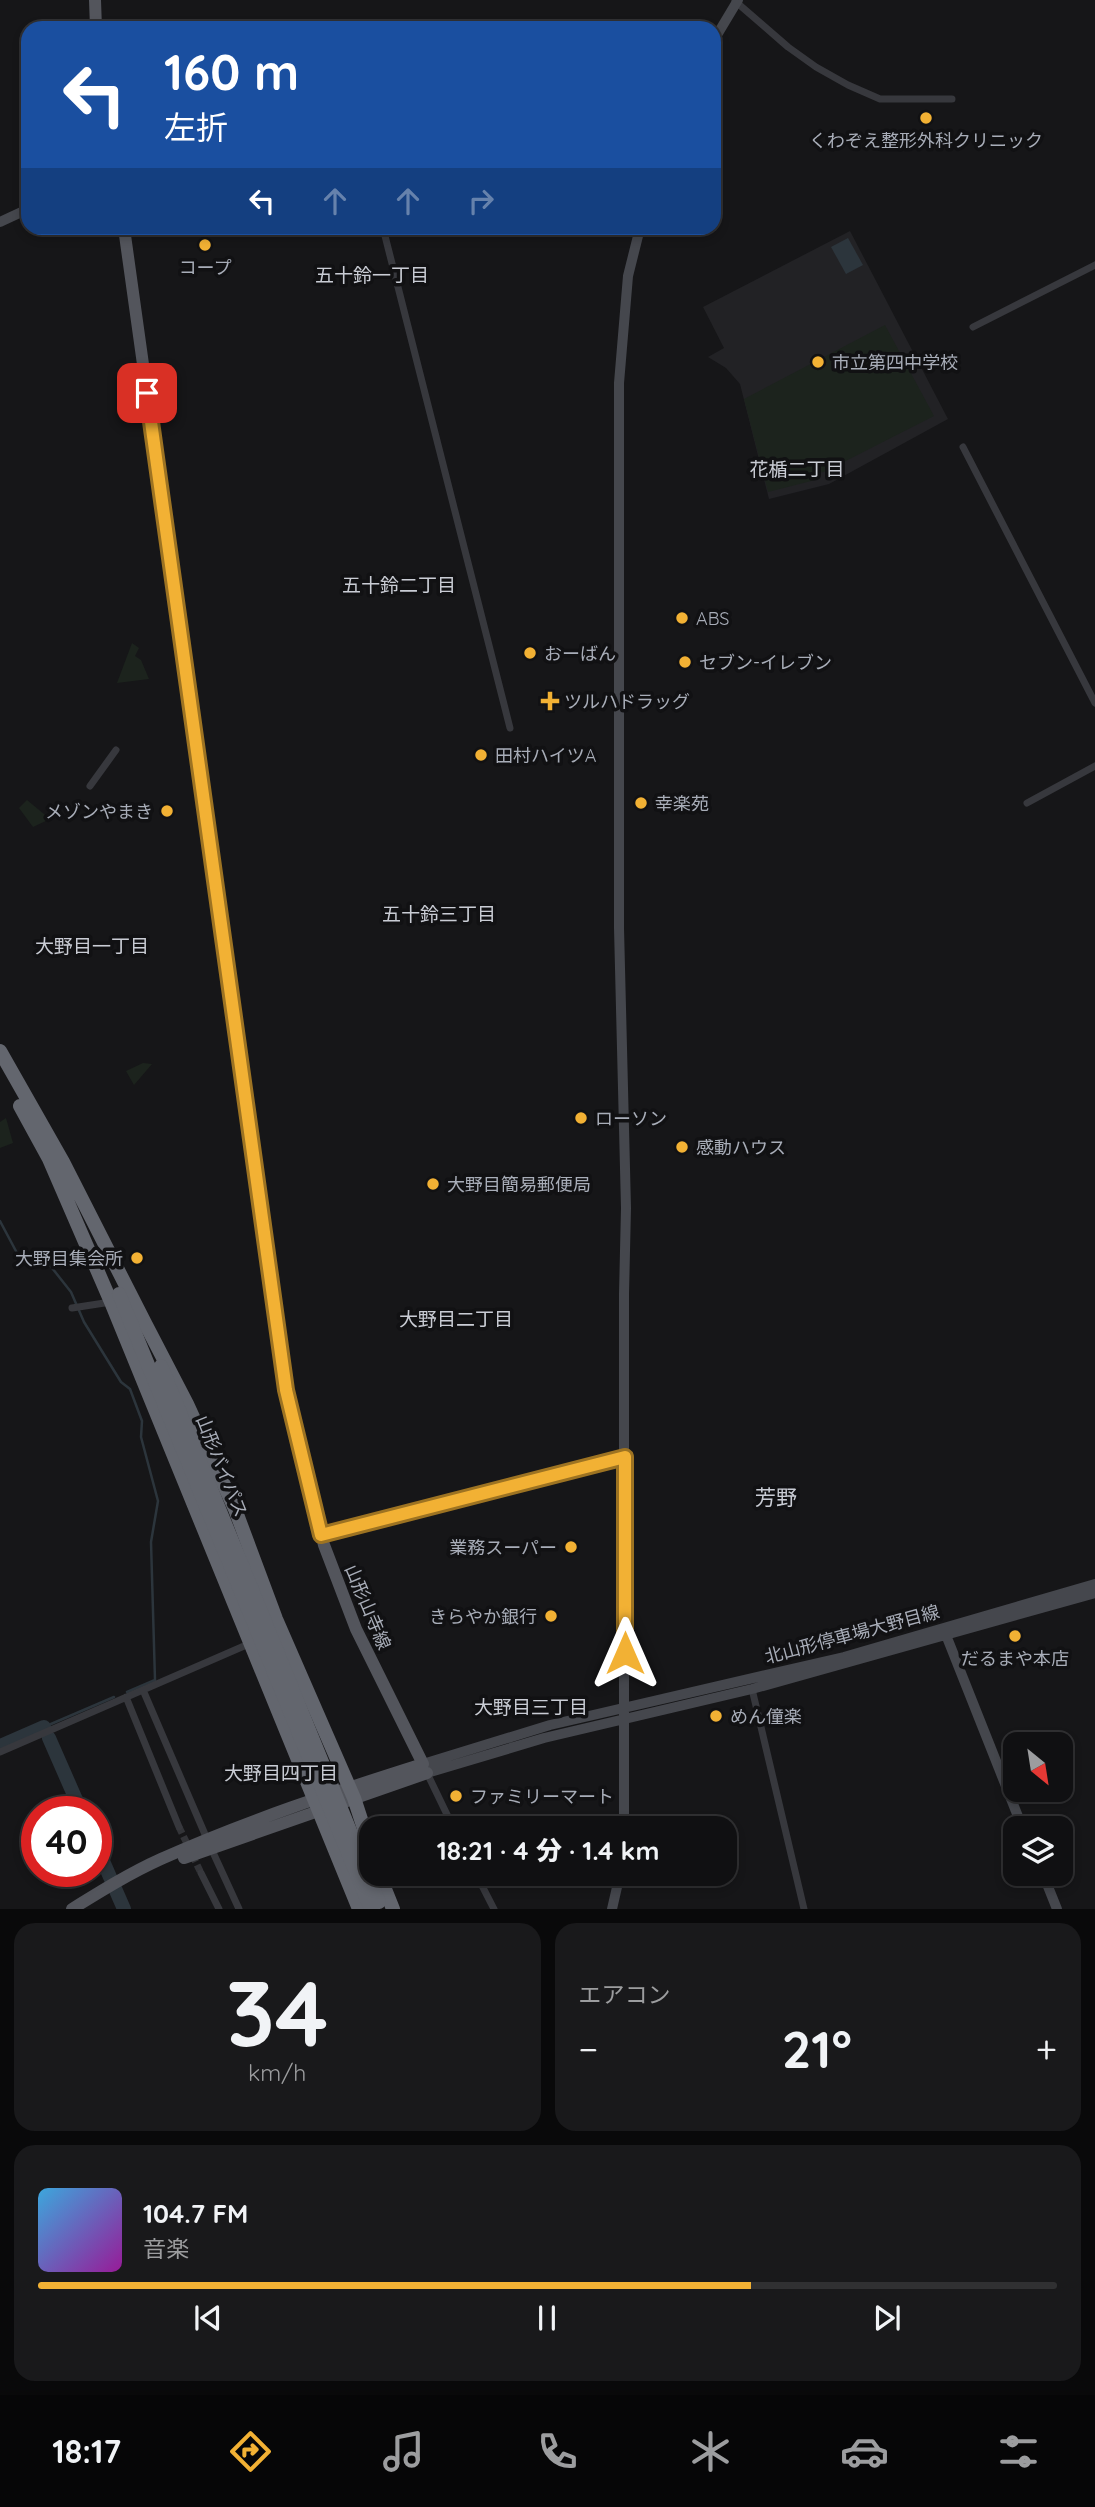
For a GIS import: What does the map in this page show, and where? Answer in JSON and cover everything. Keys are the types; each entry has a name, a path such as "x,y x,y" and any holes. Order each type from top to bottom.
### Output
{"highway":[{"name":"山形バイパス","path":"0,1051 63,1162 146,1325 382,1909"},
{"name":"山形バイパス","path":"0,1069 46,1152 115,1298 370,1909"},
{"path":"115,1298 359,1909"},
{"path":"146,1325 187,1404 235,1509 276,1619 359,1816"},
{"path":"384,1886 393,1909"}],"main road":[{"path":"95,0 96,21"},
{"name":"山形山寺線","path":"125,235 286,1390 321,1535 356,1629 425,1768"},
{"path":"72,1909 151,1864 425,1768"}],"street":[{"path":"721,28 736,1 788,47 848,85 880,99 952,99"},
{"path":"0,222 21,212"},
{"path":"385,235 510,728"},
{"path":"624,1816 626,1208 619,928 619,383 628,276 638,235"},
{"path":"973,327 1095,265"},
{"path":"963,447 1095,703"},
{"path":"90,786 116,750"},
{"path":"1027,803 1095,766"},
{"path":"72,1308 115,1298"},
{"path":"321,1535 625,1457"},
{"name":"北山形停車場大野目線","path":"625,1713 844,1657 1095,1584"},
{"name":"北山形停車場大野目線","path":"625,1713 751,1689 1095,1593"},
{"path":"946,1635 1018,1816"},
{"path":"0,1752 251,1643"},
{"path":"751,1689 804,1909"},
{"path":"143,1690 239,1909"},
{"path":"126,1697 179,1827"},
{"path":"448,1816 425,1768 550,1725 625,1713"},
{"path":"201,1874 219,1909"},
{"path":"482,1886 494,1909"},
{"path":"612,1909 618,1886"},
{"path":"1048,1886 1057,1909"}],"shaded area":[{"name":"市立第四中学校","path":"850,231 948,419 829,484 769,499 740,384 726,368 708,357 724,348 703,307"},
{"path":"848,238 863,265 846,274 831,247"},
{"path":"885,325 934,416 824,472 814,473 815,480 768,492 744,399"},
{"path":"132,643 139,648 135,656 141,660 149,679 117,683"},
{"path":"27,800 50,819 33,827 19,808"},
{"path":"143,1063 152,1064 134,1085 126,1071"},
{"path":"6,1118 13,1143 0,1148 0,1122"}],"waterway":[{"path":"0,1221 17,1253 41,1254 71,1292 84,1322 121,1382 130,1389 142,1421 141,1437 158,1501 151,1542 155,1680 127,1692"},
{"path":"44,1727 114,1697"},
{"path":"0,1746 44,1727"},
{"path":"49,1738 74,1796"},
{"path":"112,1882 124,1909"}],"tunnel":[{"path":"179,1827 201,1873"}],"place":[{"name":"くわぞえ整形外科クリニック","path":"926,118"},
{"name":"コープ","path":"205,245"},
{"name":"市立第四中学校","path":"818,362"},
{"name":"ABS","path":"682,618"},
{"name":"おーばん","path":"530,653"},
{"name":"セブン-イレブン","path":"685,662"},
{"name":"ツルハドラッグ","path":"550,701"},
{"name":"田村ハイツA","path":"481,755"},
{"name":"幸楽苑","path":"641,803"},
{"name":"メゾンやまき","path":"167,811"},
{"name":"ローソン","path":"581,1118"},
{"name":"感動ハウス","path":"682,1147"},
{"name":"大野目簡易郵便局","path":"433,1184"},
{"name":"大野目集会所","path":"137,1258"},
{"name":"業務スーパー","path":"571,1547"},
{"name":"きらやか銀行","path":"551,1616"},
{"name":"だるまや本店","path":"1015,1636"},
{"name":"めん僮楽","path":"716,1716"},
{"name":"ファミリーマート","path":"456,1796"}],"district":[{"name":"五十鈴一丁目","path":"372,275"},
{"name":"花楯二丁目","path":"797,469"},
{"name":"五十鈴二丁目","path":"399,585"},
{"name":"五十鈴三丁目","path":"439,914"},
{"name":"大野目一丁目","path":"92,946"},
{"name":"大野目二丁目","path":"456,1319"},
{"name":"芳野","path":"776,1497"},
{"name":"大野目三丁目","path":"531,1707"},
{"name":"大野目四丁目","path":"281,1773"}],"route":[{"path":"147,393 286,1390 321,1535 625,1457 625,1653"}]}
